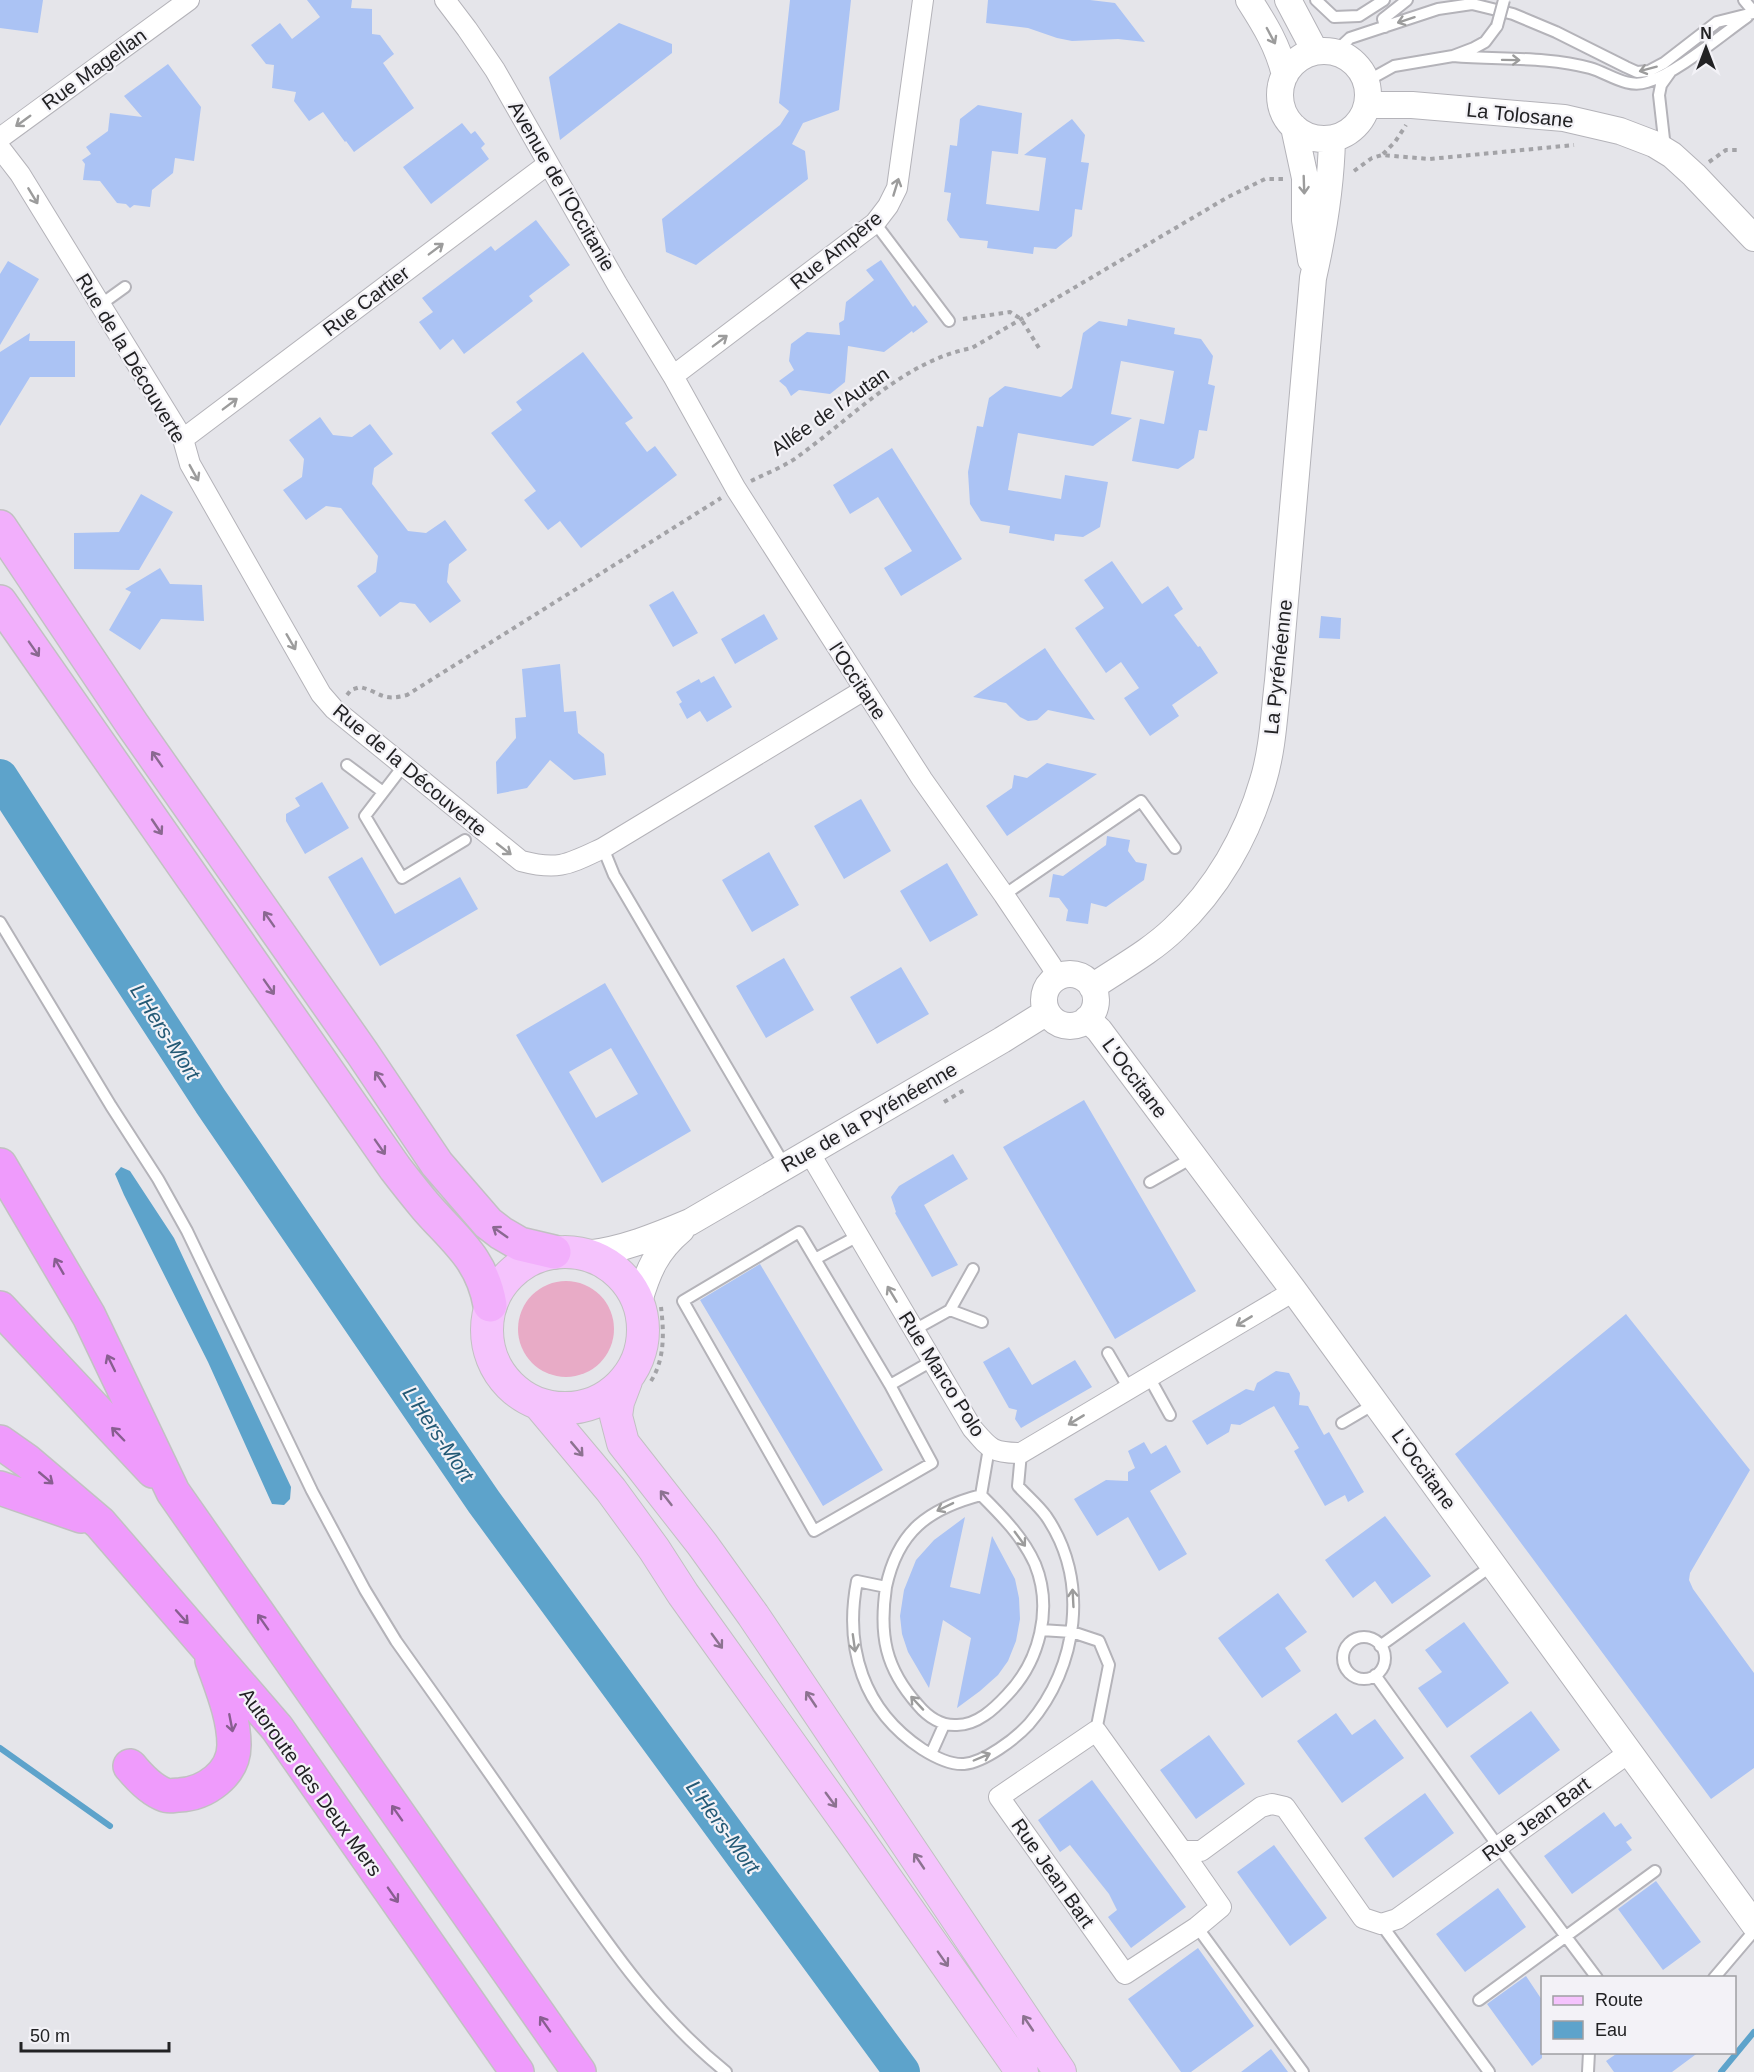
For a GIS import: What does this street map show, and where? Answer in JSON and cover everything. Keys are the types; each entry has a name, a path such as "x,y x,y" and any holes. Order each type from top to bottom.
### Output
{"highway":[{"path":"0,527 132,723 357,1045 437,1164 488,1223 501,1233 520,1244 570,1253"},
{"path":"0,602 395,1168 476,1263 486,1284 490,1305"},
{"path":"0,1165 89,1316 173,1492"},
{"path":"0,1308 173,1492 579,2072"},
{"name":"Autoroute des Deux Mers","path":"0,1442 27,1461 99,1523 277,1728 517,2072"},
{"path":"0,1488 99,1523"},
{"path":"130,1766 141,1780 166,1796 189,1795 212,1785 224,1772 233,1757 234,1744 229,1715 208,1647"}],"main road":[{"path":"626,1381 608,1396 586,1406 563,1408 539,1404 518,1393 500,1375 489,1353 486,1329 490,1305 500,1285 515,1269 533,1257 570,1253 608,1263 627,1280 639,1301 644,1322 643,1343 637,1363 626,1381 618,1402 616,1416 623,1443 702,1544 753,1615 1060,2072"},
{"path":"539,1404 611,1490 648,1541 683,1594 1022,2072"}],"street":[{"name":"Rue Magellan","path":"0,138 189,0"},
{"name":"Avenue de l'Occitanie","path":"445,0 495,70 673,376"},
{"name":"Rue Ampère","path":"673,376 875,223 888,206 897,188 923,0"},
{"path":"1249,0 1272,35 1280,53 1285,75"},
{"path":"1288,0 1325,52"},
{"path":"1294,127 1312,137 1332,139 1356,125 1367,93 1360,67 1349,57 1325,52 1297,60 1285,75 1281,85 1282,108 1294,127 1305,178 1305,220 1313,278"},
{"name":"La Tolosane","path":"1367,93 1412,105 1564,118 1620,131 1666,151 1694,175"},
{"path":"1313,278 1326,220 1332,139"},
{"name":"Rue de la Découverte","path":"0,148 20,174 183,439 190,465 321,694 334,709 521,861 540,866 560,867 603,848 861,680"},
{"name":"Rue Cartier","path":"183,439 389,275 548,164"},
{"path":"1694,175 1754,238"},
{"name":"La Pyrénéenne","path":"1092,987 1174,930 1198,904 1217,880 1234,851 1263,781 1271,743 1278,681 1313,278"},
{"name":"l'Occitane","path":"673,376 736,489 861,680 922,779 1004,895 1058,978"},
{"path":"1073,975 1080,977 1092,987 1095,995 1093,1012 1081,1023 1065,1026 1047,1012 1044,1004 1046,989 1058,978 1073,975"},
{"name":"Rue de la Pyrénéenne","path":"570,1253 608,1252 690,1222 1047,1012"},
{"name":"L'Occitane","path":"1087,1019 1099,1030 1294,1291 1754,1924"},
{"name":"Rue Marco Polo","path":"809,1152 972,1428 989,1448 1004,1453 1021,1453"},
{"name":"Rue de la Pyrénéenne","path":"639,1301 645,1281 660,1250 690,1222"},
{"path":"1021,1453 1294,1291"},
{"name":"Rue Jean Bart","path":"1096,1731 1182,1851 1221,1907 1197,1927 1125,1974 999,1797 1096,1731"},
{"name":"Rue Jean Bart","path":"1381,1924 1397,1919 1630,1752"},
{"path":"1182,1851 1201,1851 1261,1807 1272,1804 1284,1807 1363,1918 1381,1924"}],"lane":[{"path":"1316,0 1334,17 1359,16 1384,0"},
{"path":"1385,27 1383,19 1407,0"},
{"path":"1367,93 1394,66 1453,56 1485,42 1497,26 1504,0"},
{"path":"1744,0 1753,13"},
{"path":"1325,52 1350,39 1438,9 1472,4 1513,14 1556,32 1637,72 1649,71 1664,63 1717,22 1753,13"},
{"path":"1453,56 1547,60 1591,69 1627,83 1646,83 1671,71 1753,13"},
{"path":"1666,151 1659,95 1661,85 1671,71"},
{"path":"875,223 949,321"},
{"path":"100,306 125,287"},
{"path":"347,765 383,792"},
{"path":"404,765 365,816 402,878 465,840"},
{"path":"1004,895 1141,801 1175,848"},
{"path":"603,848 614,875 784,1166"},
{"path":"0,922 182,1221 312,1491 359,1580 396,1641 603,1940 661,2010 708,2058 726,2072"},
{"path":"1150,1182 1194,1157"},
{"path":"799,1232 890,1385 933,1463 814,1531 683,1301 799,1232"},
{"path":"815,1260 858,1236"},
{"path":"914,1330 950,1310 973,1269"},
{"path":"950,1310 982,1322"},
{"path":"1108,1353 1129,1389"},
{"path":"890,1385 932,1361"},
{"path":"1149,1377 1170,1414"},
{"path":"1342,1423 1376,1403"},
{"path":"981,1495 989,1448"},
{"path":"886,1587 857,1581 853,1602 853,1644 864,1680 883,1715 897,1730 931,1754 947,1762 964,1764 992,1753 1022,1731 1048,1699 1058,1682 1069,1648 1074,1602 1065,1557 1046,1517 1018,1486 1021,1453"},
{"path":"981,1495 1016,1534 1035,1564 1044,1601 1041,1630 1024,1674 1003,1700 976,1720 960,1726 944,1725 921,1708 894,1674 884,1640 883,1606 886,1587 890,1568 907,1537 935,1512 953,1503 981,1495"},
{"path":"1380,1646 1493,1565"},
{"path":"1041,1630 1072,1632 1099,1641 1109,1665 1096,1731"},
{"path":"1369,1638 1380,1646 1384,1658 1380,1671 1375,1675 1362,1678 1349,1673 1343,1661 1343,1654 1350,1642 1369,1638"},
{"path":"1375,1675 1498,1846 1596,1976"},
{"path":"931,1754 944,1725"},
{"path":"1479,2000 1655,1871"},
{"path":"1381,1924 1489,2072"},
{"path":"1197,1927 1303,2072"},
{"path":"1715,1976 1754,1931"},
{"path":"1588,2072 1589,2054"}],"path":[{"path":"1350,175 1372,158 1382,155 1430,159 1582,144"},
{"path":"1694,175 1726,150 1738,150"},
{"name":"Allée de l'Autan","path":"334,709 351,690 360,687 381,697 394,698 407,695 736,489 797,457 846,418 920,366 956,351 972,348 1251,185 1265,179 1305,178"},
{"path":"949,321 1010,312 1021,319 1039,348"}],"shaded area":[{"path":"566,1281 584,1284 600,1295 611,1311 614,1329 611,1347 600,1363 584,1374 566,1377 548,1374 532,1363 521,1347 518,1329 521,1311 532,1295 548,1284"}],"water":[{"path":"121,1167 130,1171 174,1238 291,1487 290,1499 284,1505 272,1504 208,1362 124,1195 115,1174"}],"building":[{"path":"0,0 43,0 38,33 0,28"},
{"path":"307,0 352,0 351,8 372,9 372,34 380,35 394,54 383,63 414,108 354,152 323,112 309,121 294,101 296,92 272,88 274,65 266,64 251,45 280,23 292,39 320,17"},
{"path":"790,0 851,0 839,110 803,123 792,144 805,151 808,179 696,265 666,252 662,219 780,125 789,111 779,103"},
{"path":"988,0 1090,0 1115,3 1145,42 1118,39 1072,41 1028,28 986,23"},
{"path":"619,23 672,44 672,53 560,140 549,77"},
{"path":"168,64 201,107 194,161 175,158 173,173 152,190 150,207 134,205 130,208 126,204 117,203 100,181 83,180 85,164 82,160 91,154 86,147 108,131 110,113 142,117 124,96"},
{"path":"978,105 1022,113 1018,154 992,151 986,204 1039,211 1046,158 1024,155 1072,119 1085,135 1081,162 1089,163 1082,210 1075,209 1072,236 1056,249 1034,247 1033,254 987,248 988,241 960,238 947,220 951,193 944,192 950,145 957,146 960,119"},
{"path":"462,123 471,134 475,131 485,144 481,148 489,159 431,204 403,167"},
{"path":"536,220 570,265 529,296 533,301 464,354 453,339 440,350 419,322 433,312 422,298 491,246 495,251"},
{"path":"881,260 913,307 915,305 928,322 884,352 848,346 845,382 830,394 799,390 791,396 779,381 794,370 789,361 791,344 807,332 840,335 839,323 844,320 846,302 874,280 866,270"},
{"path":"8,261 39,279 0,345 0,274"},
{"path":"1128,319 1175,328 1174,334 1201,339 1213,356 1208,384 1215,386 1207,431 1199,430 1194,458 1178,469 1132,461 1140,419 1164,424 1174,371 1121,361 1111,414 1132,418 1093,446 1018,433 1008,490 1061,499 1065,475 1108,482 1100,527 1083,537 1055,534 1054,541 1009,533 1010,526 981,521 970,504 968,472 977,426 983,427 989,398 1005,386 1061,397 1072,388 1083,333 1099,321 1127,326"},
{"path":"30,333 29,341 75,341 75,377 30,377 0,426 0,352"},
{"path":"583,352 633,418 625,423 647,452 655,446 677,475 581,548 560,521 548,530 524,500 536,491 491,433 522,410 516,402"},
{"path":"320,417 333,435 352,437 370,424 393,454 374,468 372,484 394,513 408,531 426,533 445,520 467,550 449,564 447,582 461,601 430,623 415,604 400,602 380,617 357,586 376,572 378,556 341,508 326,506 306,520 283,490 302,477 304,459 289,440"},
{"path":"892,448 962,559 901,596 884,568 912,551 878,497 850,514 833,485"},
{"path":"141,494 173,512 139,570 74,569 74,533 119,532"},
{"path":"1112,561 1142,604 1168,586 1183,609 1174,615 1198,647 1200,646 1218,673 1172,705 1179,716 1150,736 1124,698 1139,688 1121,662 1106,673 1075,628 1104,608 1084,580"},
{"path":"160,568 170,584 202,585 204,621 161,619 140,650 109,630 131,592 125,589"},
{"path":"673,591 698,633 673,647 649,605"},
{"path":"764,614 778,639 735,664 721,639"},
{"path":"1321,616 1341,618 1340,639 1319,638"},
{"path":"1045,648 1095,720 1048,710 1037,720 1028,721 1020,717 1006,703 973,697"},
{"path":"560,664 564,712 576,711 578,733 604,754 606,775 574,780 550,760 527,788 497,794 496,762 516,738 515,718 526,717 522,669"},
{"path":"714,676 732,707 707,722 700,711 687,719 676,692 699,679 701,683"},
{"path":"1047,763 1097,774 1007,836 986,806 1012,788 1014,775 1027,778"},
{"path":"322,782 349,828 305,854 286,821 286,814 300,806 295,798"},
{"path":"861,799 891,851 844,879 814,826"},
{"path":"1107,836 1130,840 1128,851 1136,862 1147,864 1144,880 1106,907 1091,903 1088,924 1066,921 1068,910 1059,898 1049,897 1053,874 1063,876 1106,845"},
{"path":"769,852 799,905 752,932 722,880"},
{"path":"362,857 395,914 460,877 478,909 380,966 328,877"},
{"path":"947,863 978,915 930,942 900,891"},
{"path":"784,958 814,1010 766,1038 736,986"},
{"path":"901,967 929,1014 877,1044 850,997"},
{"path":"605,983 691,1131 602,1183 516,1035","holes":["611,1048 638,1094 596,1118 569,1072"]},
{"path":"1084,1100 1196,1291 1115,1339 1003,1147"},
{"path":"953,1154 968,1179 924,1205 958,1265 932,1277 895,1213 891,1197 899,1186"},
{"path":"760,1264 883,1470 823,1506 700,1300"},
{"path":"1626,1314 1750,1470 1690,1573 1689,1580 1693,1589 1754,1673 1754,1768 1711,1799 1455,1454"},
{"path":"1009,1347 1032,1385 1075,1360 1092,1387 1021,1428 1015,1419 1017,1410 1009,1408 983,1362"},
{"path":"1276,1371 1289,1373 1300,1393 1299,1405 1308,1406 1324,1435 1329,1432 1364,1492 1348,1502 1345,1495 1325,1506 1294,1451 1299,1448 1274,1406 1240,1425 1231,1424 1229,1432 1207,1445 1192,1421 1246,1389 1254,1391 1257,1383"},
{"path":"1144,1442 1151,1454 1166,1445 1181,1472 1150,1491 1187,1554 1159,1571 1128,1517 1097,1536 1074,1499 1106,1480 1128,1481 1128,1472 1135,1468 1128,1451"},
{"path":"1385,1516 1431,1576 1392,1604 1375,1581 1353,1598 1325,1560"},
{"path":"965,1517 950,1587 980,1594 992,1536 1015,1579 1020,1619 1016,1641 1008,1661 998,1675 957,1708 971,1638 943,1620 929,1688 908,1652 902,1634 900,1616 904,1590 916,1560 934,1540"},
{"path":"1278,1593 1307,1632 1285,1648 1301,1671 1262,1698 1218,1638"},
{"path":"1464,1622 1509,1683 1447,1728 1418,1688 1442,1672 1425,1650"},
{"path":"1531,1711 1560,1750 1499,1795 1470,1756"},
{"path":"1336,1713 1352,1735 1375,1719 1404,1758 1342,1803 1297,1741"},
{"path":"1209,1735 1245,1784 1196,1819 1160,1770"},
{"path":"1092,1780 1186,1907 1131,1948 1108,1917 1117,1910 1109,1894 1070,1845 1060,1852 1038,1820"},
{"path":"1425,1793 1454,1833 1393,1878 1364,1838"},
{"path":"1604,1812 1615,1827 1621,1823 1632,1838 1626,1842 1632,1850 1572,1894 1544,1856"},
{"path":"1274,1845 1327,1918 1290,1946 1237,1872"},
{"path":"1656,1881 1701,1942 1663,1970 1618,1909"},
{"path":"1498,1888 1526,1927 1465,1972 1436,1934"},
{"path":"1198,1948 1254,2026 1191,2072 1181,2072 1128,1999"},
{"path":"1526,1976 1541,1998 1542,2058 1532,2066 1487,2004"},
{"path":"1271,2049 1288,2072 1241,2072"},
{"path":"1616,2054 1696,2054 1672,2072 1614,2072 1606,2061"}],"waterway":[{"name":"L'Hers-Mort","path":"0,777 211,1102 484,1502 902,2072"},
{"path":"0,1748 110,1826"},
{"path":"1736,2054 1754,2032"},
{"path":"1721,2072 1736,2054"}]}
